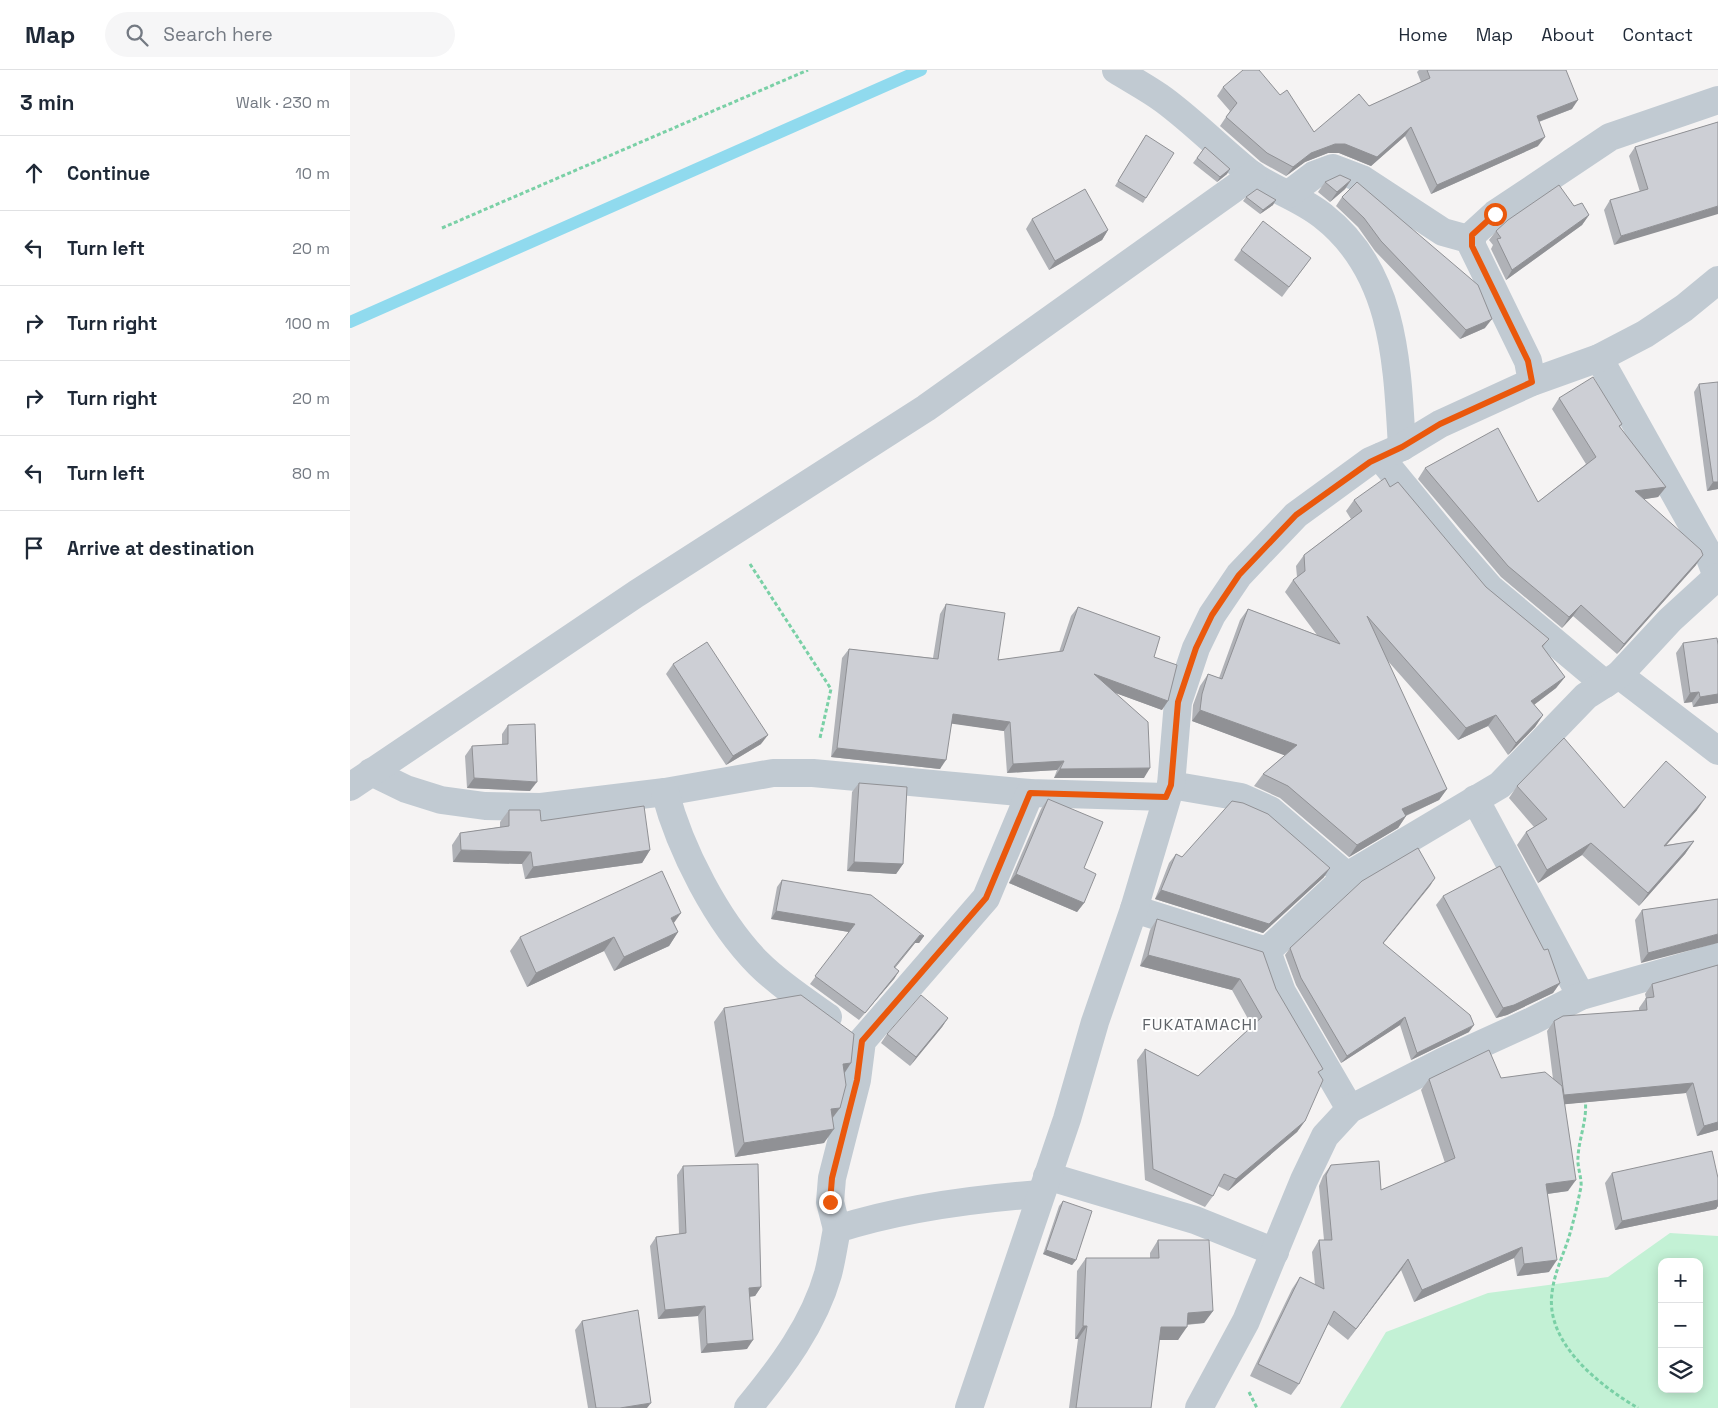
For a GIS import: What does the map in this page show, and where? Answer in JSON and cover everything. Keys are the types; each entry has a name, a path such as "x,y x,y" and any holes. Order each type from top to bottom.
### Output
{"street":[{"path":"1116,70 1164,100 1253,175 1289,194 1322,215 1342,233 1373,275 1391,330 1391,452 1449,541 1490,588 1612,679 1718,751"},
{"path":"1532,382 1528,361 1472,246 1472,235 1495,214 1610,137 1718,100"},
{"path":"1289,194 1314,175 1333,168 1362,179 1443,232 1472,240"},
{"path":"361,779 636,594 926,408 1253,175"},
{"path":"969,1408 1043,1185 1067,1119 1095,1022 1134,908 1168,791 1178,702 1196,648 1212,615 1239,575 1296,515 1370,462 1440,424 1532,382 1599,358 1645,334 1684,308 1718,280"},
{"path":"1267,951 1347,876 1500,785 1586,696 1612,679 1670,620 1717,578 1708,553 1599,358"},
{"path":"361,779 406,788 441,800 484,806 541,807 665,792 773,773 813,773 1030,793 1168,791 1241,797 1270,810 1347,876"},
{"path":"665,792 672,820 687,857 724,920 753,957 759,964 812,1006 862,1041"},
{"path":"748,1408 776,1375 810,1321 828,1274 837,1228 830,1202 832,1178 857,1080 862,1041 986,898 1030,793"},
{"path":"1475,799 1581,996"},
{"path":"1134,908 1267,951"},
{"path":"1267,951 1282,992 1350,1110"},
{"path":"1198,1408 1246,1321 1304,1180 1325,1136 1350,1110 1444,1060 1532,1021 1581,996 1718,957"},
{"path":"837,1228 869,1218 985,1198 1043,1185 1195,1220 1275,1252"}],"path":[{"path":"442,228 808,70"},
{"path":"731,533 831,689 813,773"},
{"path":"1584,1094 1587,1110 1578,1158 1581,1184 1567,1243 1556,1269 1551,1295 1552,1312 1565,1346 1589,1373 1622,1399 1638,1408"}],"green space":[{"path":"1670,1233 1718,1236 1718,1408 1340,1408 1386,1332 1488,1293 1608,1277"}],"building":[{"path":"1243,70 1259,70 1280,95 1287,90 1314,132 1359,94 1369,106 1430,78 1427,70 1566,70 1578,100 1537,116 1545,137 1437,185 1411,127 1377,157 1345,144 1335,144 1311,153 1293,167 1267,153 1226,117 1237,103 1223,87"},
{"path":"1718,122 1718,206 1621,236 1610,200 1648,189 1635,147"},
{"path":"1146,135 1174,153 1146,198 1118,181"},
{"path":"1205,147 1230,169 1220,177 1197,158"},
{"path":"1340,175 1351,180 1337,192 1325,182"},
{"path":"1357,182 1478,285 1492,319 1466,330 1381,241 1364,218 1342,197"},
{"path":"1559,185 1574,206 1582,203 1589,215 1512,270 1497,239 1501,238 1496,231 1508,220"},
{"path":"1085,189 1108,230 1055,261 1032,219"},
{"path":"1257,189 1276,200 1263,210 1246,197"},
{"path":"1263,221 1311,258 1289,287 1241,250"},
{"path":"1593,377 1622,424 1619,426 1666,487 1635,491 1701,550 1703,555 1624,644 1581,605 1569,617 1508,566 1425,468 1498,428 1538,502 1596,457 1559,398"},
{"path":"1718,382 1718,482 1713,482 1699,384"},
{"path":"1385,478 1390,487 1398,482 1486,587 1549,639 1542,646 1565,677 1531,701 1543,715 1516,743 1496,715 1466,728 1367,616 1447,789 1402,809 1406,816 1357,845 1288,786 1263,774 1297,745 1200,710 1202,694 1208,674 1222,679 1248,609 1340,644 1293,580 1305,571 1304,555 1362,511 1354,500"},
{"path":"946,604 1005,613 998,660 1063,651 1078,607 1160,637 1154,657 1177,665 1168,701 1094,674 1148,722 1150,768 1060,769 1064,761 1013,764 1010,722 953,714 946,760 837,748 849,649 938,659"},
{"path":"1717,638 1718,694 1700,697 1699,692 1690,693 1683,643"},
{"path":"707,642 768,735 733,756 673,664"},
{"path":"535,724 537,782 474,778 472,746 508,744 508,725"},
{"path":"1564,738 1624,808 1666,761 1706,797 1664,846 1694,841 1648,893 1591,843 1547,870 1526,832 1547,819 1517,786"},
{"path":"859,783 907,787 903,864 854,862"},
{"path":"1048,799 1103,822 1084,868 1096,874 1084,903 1016,874"},
{"path":"1232,801 1243,803 1268,814 1330,868 1269,924 1161,890 1176,854 1182,857"},
{"path":"644,806 650,850 533,867 531,852 461,850 460,833 509,826 509,810 540,810 541,821"},
{"path":"1418,848 1435,878 1383,943 1470,1015 1474,1025 1417,1053 1405,1017 1347,1056 1301,978 1290,948 1362,881"},
{"path":"1500,866 1544,950 1548,949 1560,983 1514,1005 1503,1008 1443,896"},
{"path":"662,871 681,913 671,918 678,932 624,957 614,937 536,973 520,937"},
{"path":"782,880 871,895 924,936 920,935 894,967 899,971 865,1013 815,976 855,924 776,911"},
{"path":"1718,899 1718,934 1648,953 1642,910"},
{"path":"1157,919 1263,952 1276,989 1323,1069 1318,1072 1323,1080 1305,1121 1236,1179 1224,1174 1213,1196 1153,1169 1145,1049 1198,1076 1262,1017 1240,979 1148,955"},
{"path":"1718,965 1718,1122 1704,1126 1693,1083 1564,1095 1554,1021 1563,1016 1647,1010 1646,998 1654,997 1652,984"},
{"path":"801,995 854,1034 851,1063 843,1064 846,1085 840,1108 831,1109 834,1129 744,1143 724,1008"},
{"path":"921,995 948,1018 916,1057 887,1034"},
{"path":"1489,1050 1501,1078 1545,1072 1562,1086 1576,1180 1546,1184 1557,1260 1524,1264 1522,1247 1422,1290 1408,1259 1356,1329 1334,1311 1299,1384 1258,1364 1300,1277 1324,1289 1319,1240 1332,1240 1326,1175 1331,1165 1379,1161 1381,1190 1455,1158 1429,1079"},
{"path":"1712,1151 1718,1178 1718,1200 1622,1221 1612,1173"},
{"path":"758,1164 761,1287 749,1288 753,1340 707,1344 705,1306 665,1310 656,1237 686,1233 683,1166"},
{"path":"1063,1201 1092,1211 1076,1260 1046,1250"},
{"path":"1158,1240 1209,1240 1213,1311 1188,1313 1187,1327 1161,1327 1151,1408 1076,1408 1087,1326 1083,1326 1086,1258 1159,1258"},
{"path":"638,1310 651,1403 620,1408 596,1408 582,1321"}],"waterway":[{"path":"350,322 921,70"}],"district":[{"name":"FUKATAMACHI","path":"1200,1024"}],"route":[{"path":"830,1202 832,1178 857,1080 862,1041 986,898 1030,793 1166,797 1171,785 1178,702 1196,648 1212,615 1239,575 1296,515 1370,462 1402,447 1440,424 1532,382 1528,361 1472,246 1472,235 1495,214"}]}
